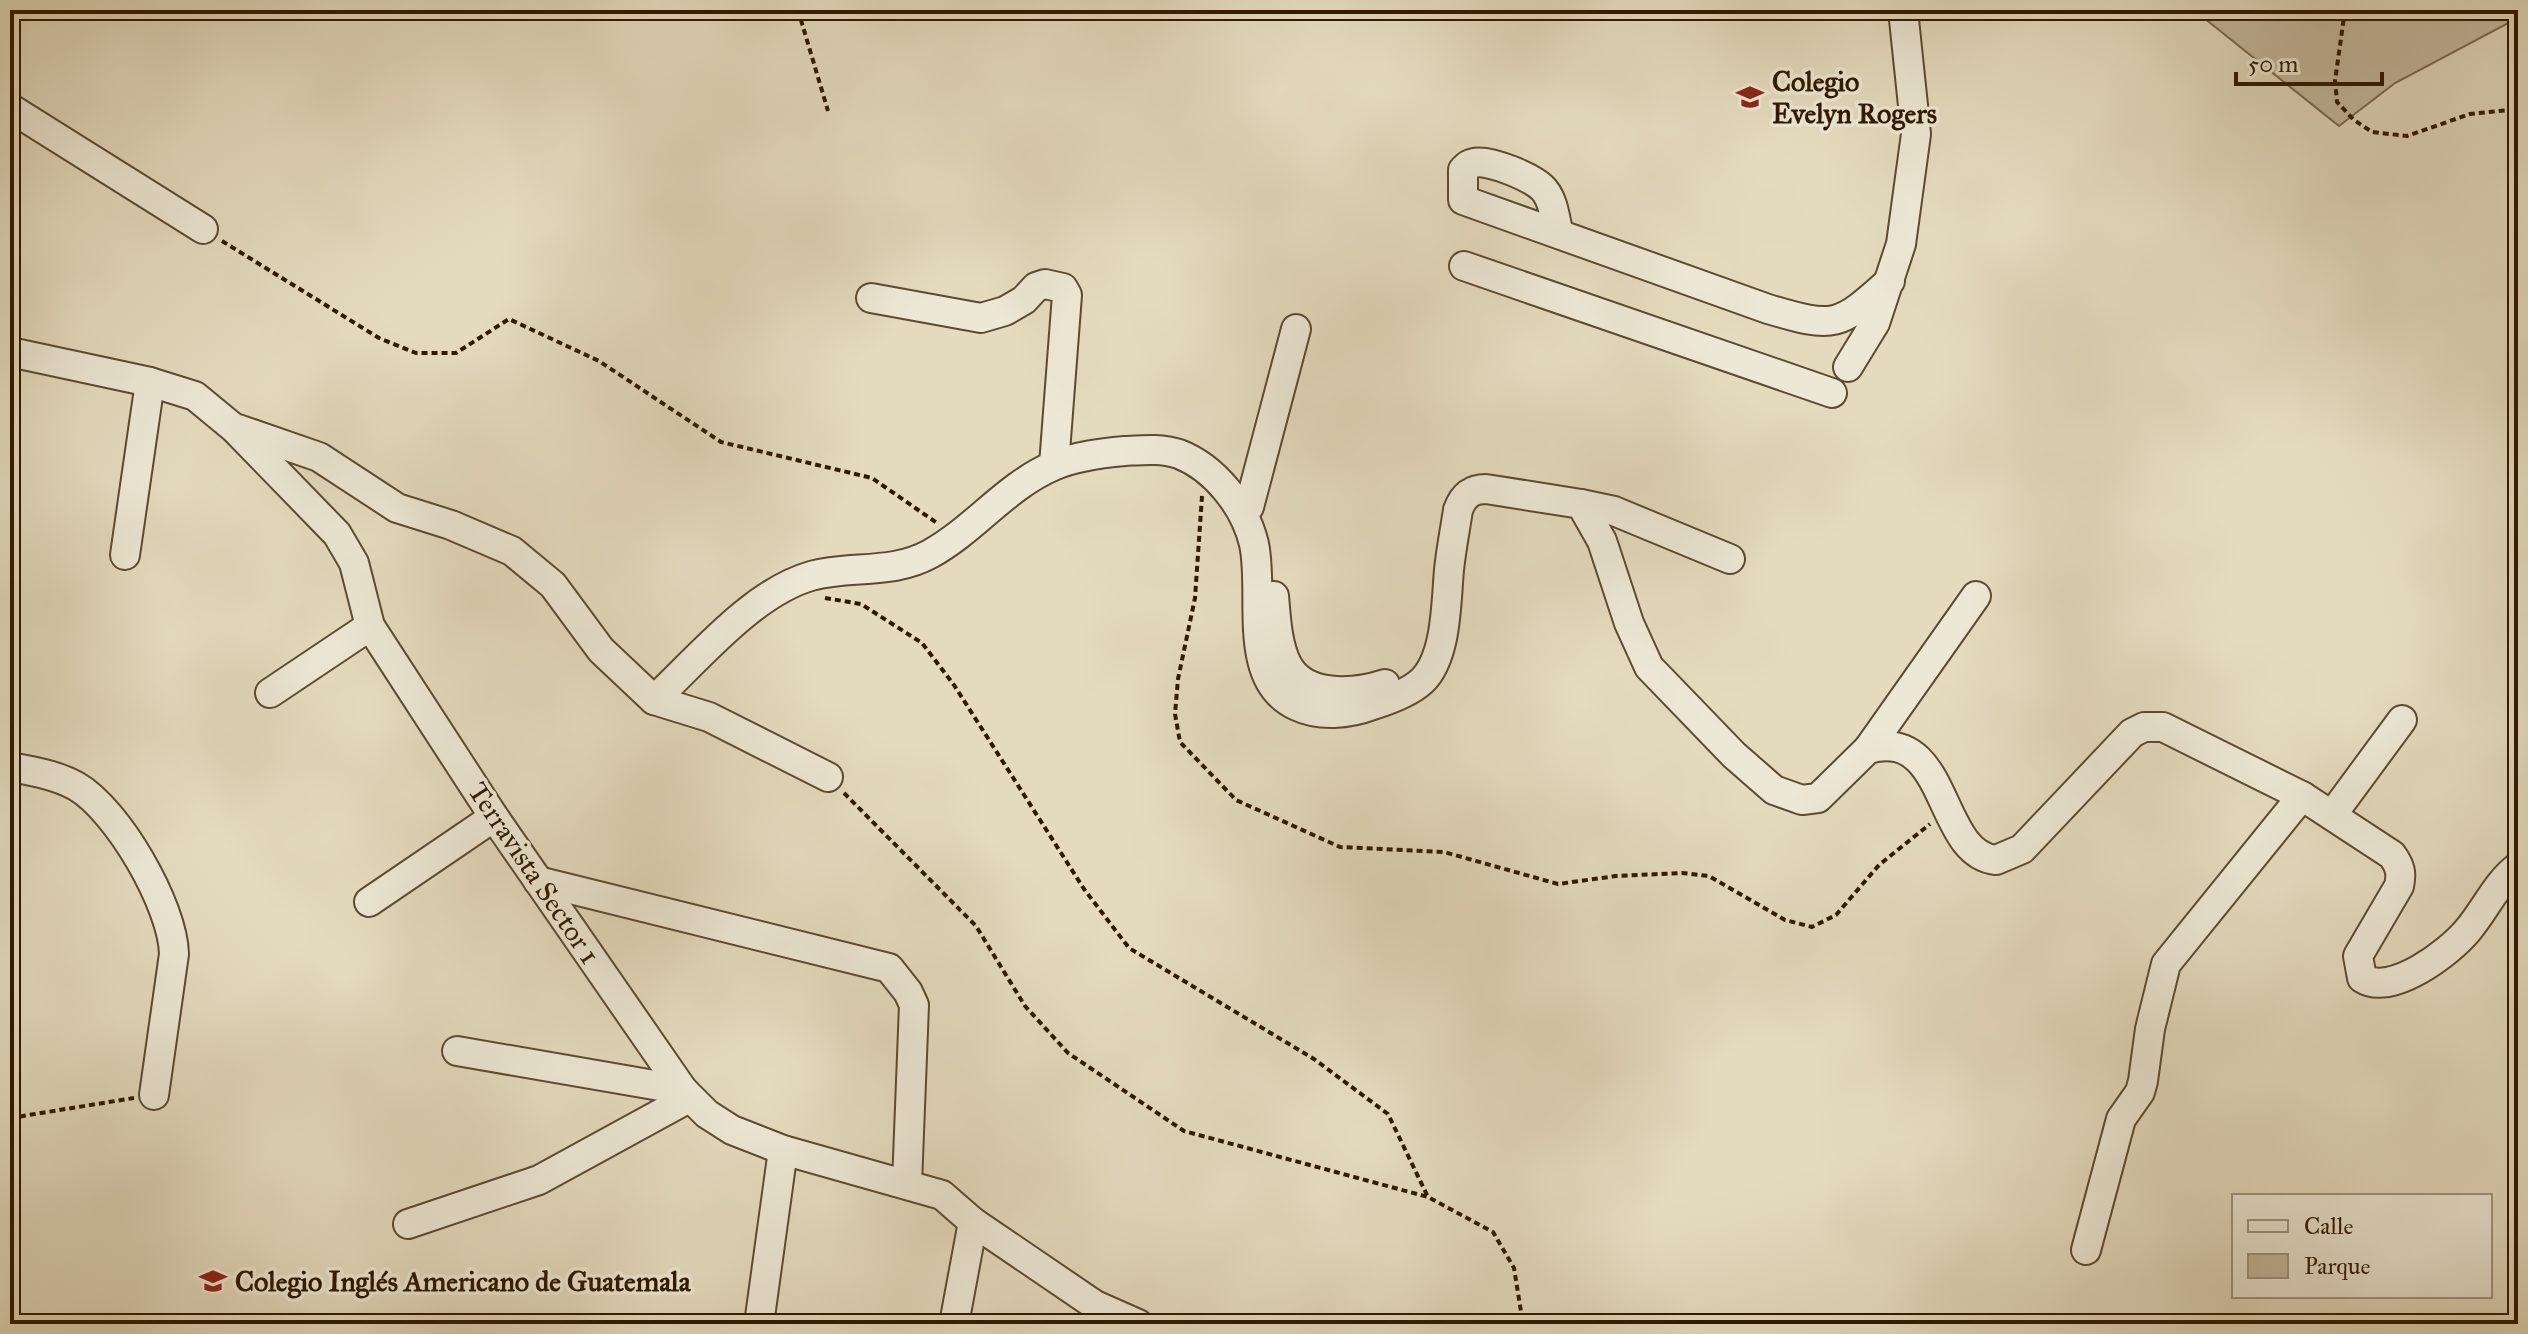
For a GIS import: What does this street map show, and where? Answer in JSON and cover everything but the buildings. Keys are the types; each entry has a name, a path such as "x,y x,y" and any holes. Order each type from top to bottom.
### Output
{"street":[{"path":"1835,321 1848,367 1875,323 1901,244 1916,134 1903,10"},
{"path":"10,108 203,229"},
{"path":"1559,234 1546,191 1532,179 1482,163 1471,164 1462,174 1463,200 1768,309 1813,322 1835,321 1855,312 1890,281"},
{"path":"1464,266 1832,393"},
{"path":"871,298 981,318 1005,311 1024,300 1036,287 1045,284 1063,288 1067,295 1054,465"},
{"path":"1249,507 1296,329"},
{"name":"Terravista Sector 1","path":"10,352 150,382 195,396 235,429 337,534 354,563 370,626 538,881 686,1094 707,1114 732,1130 783,1150 942,1195 973,1222 1095,1305 1138,1324"},
{"path":"125,555 150,382"},
{"path":"235,429 319,457 397,508 451,525 512,551 553,585 601,650 654,700 709,717 828,777"},
{"path":"654,700 743,616 780,590 812,576 890,568 929,555 1018,487 1054,465 1102,453 1153,449 1176,453 1212,475 1249,507 1258,521 1267,551 1283,654 1295,677 1326,690 1351,692 1393,680 1413,670 1438,649"},
{"path":"1212,475 1237,506 1250,530 1255,548 1262,659 1270,682 1285,701 1307,711 1336,714 1364,709 1389,700 1422,681 1438,649 1445,624 1458,510 1465,496 1478,489 1614,511 1730,559"},
{"path":"1581,504 1602,541 1629,623 1649,667 1734,755 1774,790 1802,800 1818,798 1868,749 1976,596"},
{"path":"270,693 370,626"},
{"path":"2332,815 2402,720"},
{"path":"1868,749 1894,747 1921,760 1974,852 1988,859 2003,858 2022,849 2132,733 2150,726 2170,730 2302,796 2392,855 2402,875 2394,896 2358,956 2362,978 2373,983 2391,982 2425,966 2466,933 2518,867"},
{"path":"10,767 59,778 94,798 125,836 154,889 174,945 172,980 156,1082"},
{"path":"2086,1250 2121,1119 2140,1092 2150,1029 2166,964 2173,951 2302,796"},
{"path":"369,902 494,817"},
{"path":"538,881 889,968 914,1005 907,1184"},
{"path":"457,1051 686,1094"},
{"path":"408,1224 539,1180 686,1094"},
{"path":"759,1324 783,1150"},
{"path":"954,1324 973,1222"}],"path":[{"path":"798,10 828,111"},
{"path":"2345,10 2335,81 2337,102 2354,120 2372,132 2407,136 2470,114 2518,109"},
{"path":"203,229 379,338 416,353 456,353 509,319 599,361 721,442 872,478 955,536"},
{"path":"1212,475 1175,714 1180,742 1236,800 1340,847 1444,852 1558,884 1616,876 1682,873 1709,876 1785,920 1812,927 1836,915 1879,865 1948,809"},
{"path":"821,597 861,604 922,643 954,685 1084,889 1129,948 1314,1059 1388,1114 1428,1197"},
{"path":"828,777 976,926 1025,1006 1068,1053 1184,1131 1428,1197 1493,1232 1514,1268 1523,1324"},
{"path":"10,1118 156,1082"}],"green space":[{"path":"2194,10 2518,10 2518,18 2395,83 2339,126"}],"place":[{"name":"Colegio Evelyn Rogers","path":"1750,97"},
{"name":"Colegio Inglés Americano de Guatemala","path":"213,1281"}]}
